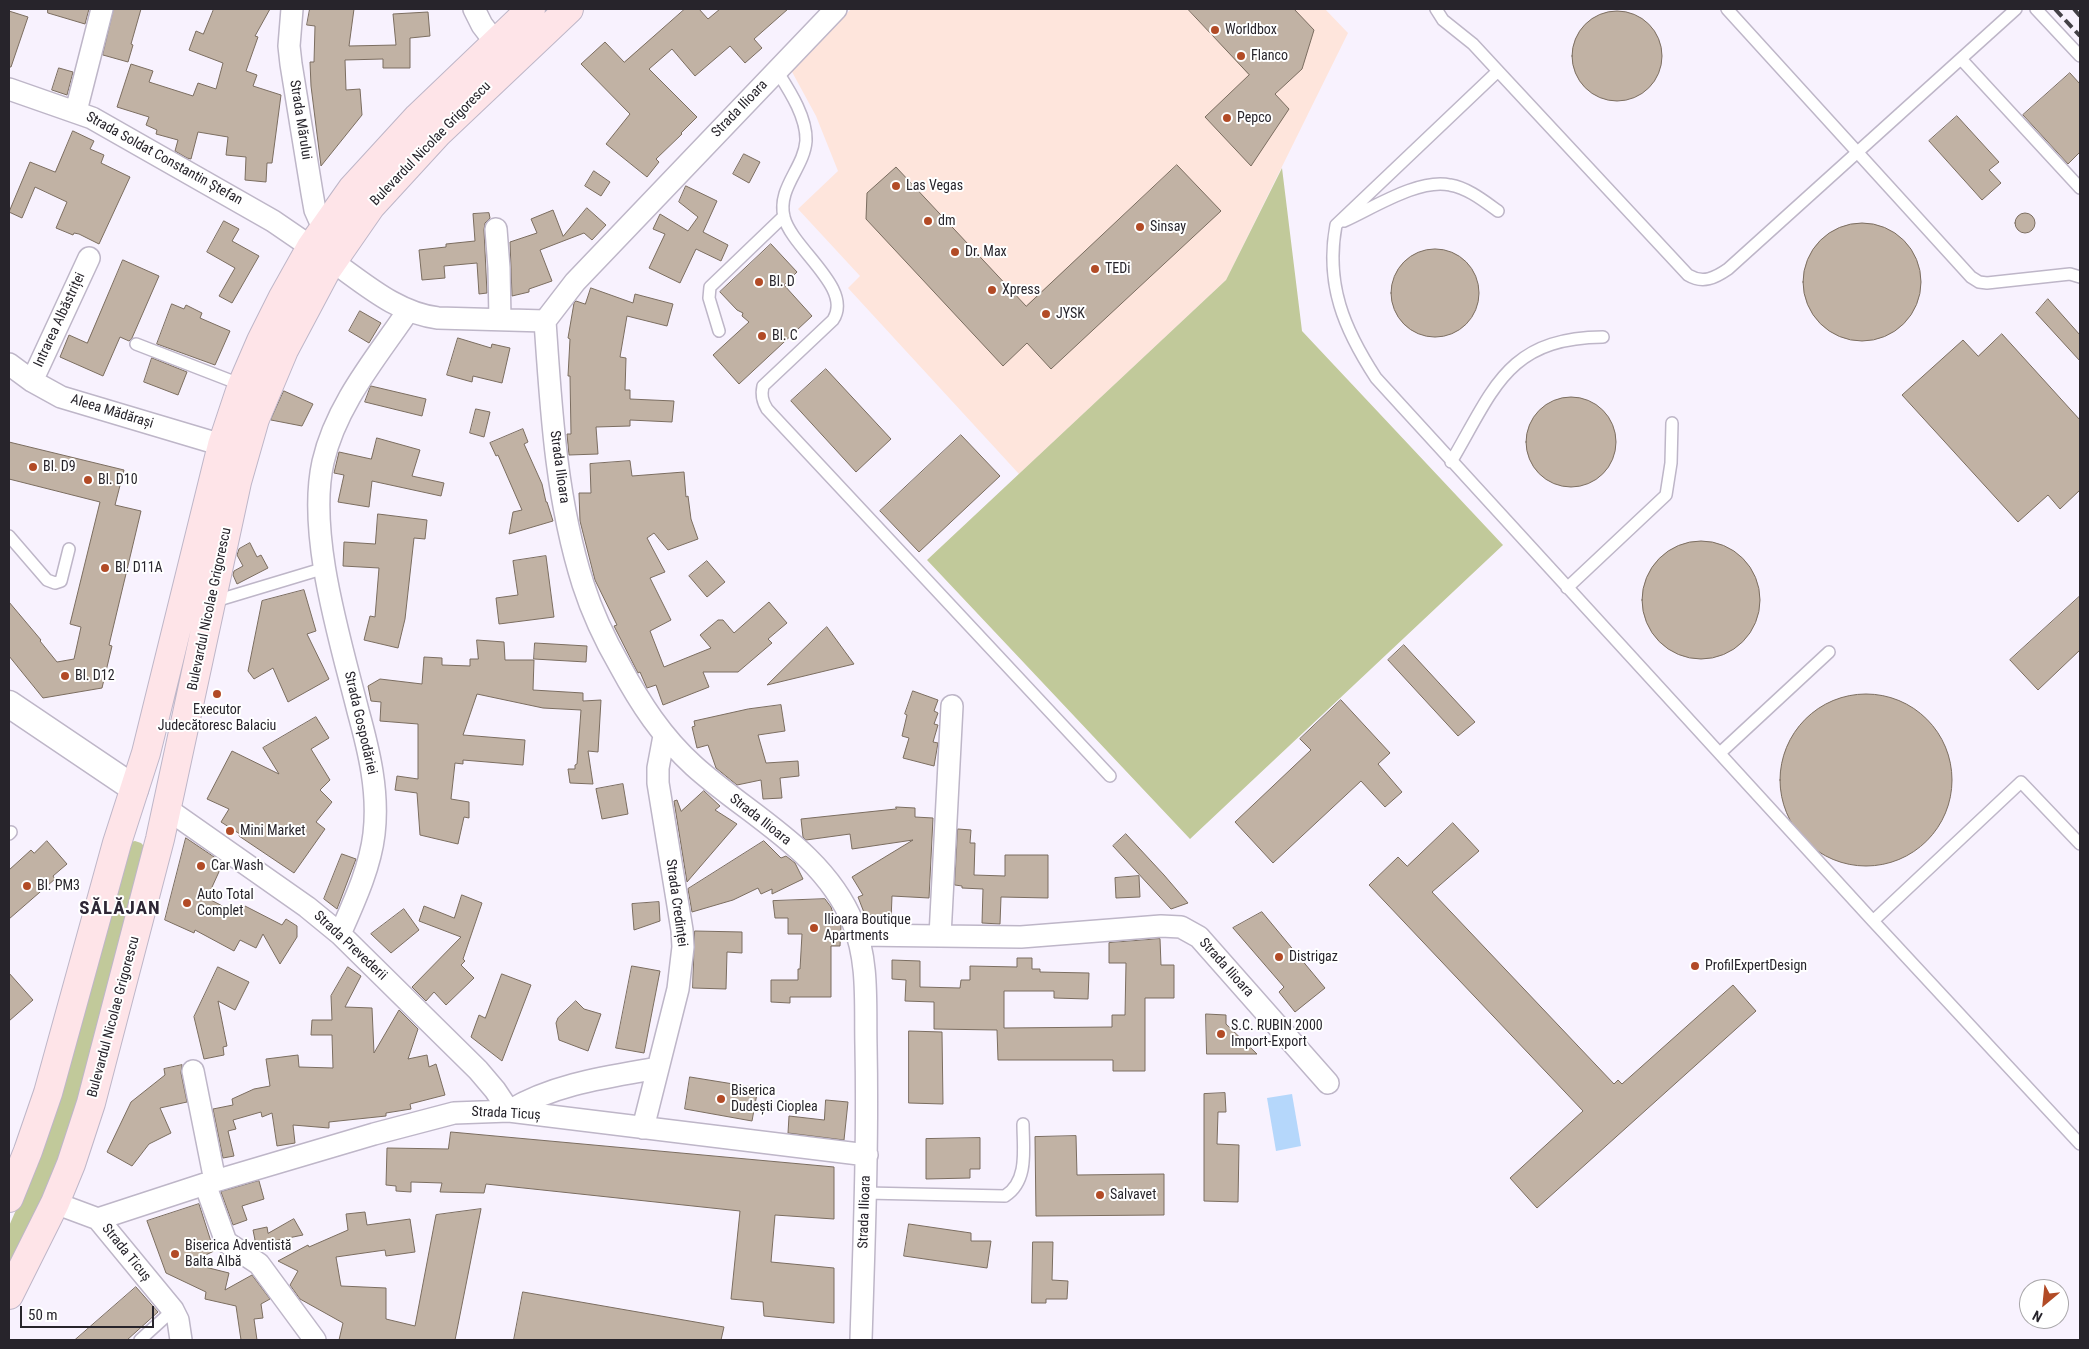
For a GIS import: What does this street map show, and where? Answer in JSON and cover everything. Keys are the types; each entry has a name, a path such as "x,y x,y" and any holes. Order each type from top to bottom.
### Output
{"main road":[{"name":"Bulevardul Nicolae Grigorescu","path":"9,1198 28,1152 48,1093 117,843 135,788 163,688 222,445 242,385 283,296 322,246 373,164 418,117 531,9"},
{"name":"Bulevardul Nicolae Grigorescu","path":"9,1295 55,1203 71,1164 91,1103 130,959 166,808 237,482 255,420 284,350 322,246 370,206 392,180 438,133 569,9"},
{"path":"135,788 166,808"}],"street":[{"path":"76,110 102,9"},
{"name":"Strada Mărului","path":"292,9 290,32 291,64 322,246"},
{"path":"474,9 482,25 495,42"},
{"name":"Strada Ilioara","path":"836,9 575,282 545,321 556,454 568,530 583,584 603,636 642,705 664,736 708,778 809,859 827,878 838,894 849,912 858,935 864,977 867,1155 861,1340"},
{"name":"Strada Soldat Constantin Ștefan","path":"9,89 76,110 107,126 273,221 322,246 390,301 408,311 438,318 545,321"},
{"path":"496,229 500,319"},
{"name":"Intrarea Albăstriței","path":"32,381 89,258"},
{"name":"Strada Gospodăriei","path":"340,934 368,863 374,834 375,809 368,750 325,568 320,537 320,480 327,447 334,428 352,393 408,311"},
{"name":"Aleea Mădărași","path":"9,364 32,381 61,397 222,445"},
{"path":"940,936 952,706"},
{"path":"10,707 135,788"},
{"name":"Strada Credinței","path":"643,1128 678,989 683,947 658,783 658,768 664,736"},
{"name":"Strada Prevederii","path":"166,808 307,907 340,934 478,1070 495,1090 509,1112"},
{"name":"Strada Ilioara","path":"858,935 1044,936 1161,926 1187,929 1199,937 1328,1083"},
{"path":"509,1112 533,1098 598,1078 658,1068"},
{"path":"193,1071 210,1182 226,1242 259,1264 315,1340"},
{"name":"Strada Ticuș","path":"98,1218 210,1182 374,1134 454,1113 509,1112 867,1155"},
{"name":"Strada Ticuș","path":"55,1203 98,1218 173,1310 178,1320 181,1340"}],"lane":[{"path":"1436,9 1443,20 1473,44 1688,275 1695,279 1703,280 1728,269 2016,9"},
{"path":"1727,9 1971,277 1979,282 1987,283 2070,274 2080,277"},
{"path":"2036,9 2080,56"},
{"path":"1961,59 2080,188"},
{"path":"777,71 803,123 806,140 803,153 784,195 782,205 784,216 792,234 835,292 839,306 833,320 763,386 761,394 767,409 1110,776"},
{"path":"1498,71 1336,225 1332,258 1334,280 1339,305 1348,331 1359,352 1376,378 1451,462 2080,1144"},
{"path":"1336,225 1412,190 1436,183 1452,185 1470,193 1498,211"},
{"path":"719,331 709,298 710,287 784,216"},
{"path":"1451,462 1506,371 1541,348 1564,340 1603,338"},
{"path":"136,344 242,385"},
{"path":"1567,588 1666,495 1671,463 1672,423"},
{"path":"9,536 47,580 55,583 61,581 69,549"},
{"path":"211,603 325,568"},
{"path":"1720,753 1829,652"},
{"path":"1873,921 2021,782 2080,844"},
{"path":"866,1193 1005,1196 1014,1190 1020,1181 1023,1124"},
{"path":"140,1340 173,1310"}],"shaded area":[{"path":"851,9 1325,9 1348,33 1226,280 1019,474 848,288 860,276 798,209 838,171 816,116 791,70"}],"green space":[{"path":"1282,168 1302,331 1503,545 1190,839 927,560 1226,280"},
{"path":"135,841 141,843 146,848 77,1101 60,1154 36,1212 9,1265 9,1226 37,1162 127,843"}],"water":[{"path":"1292,1094 1301,1146 1276,1151 1267,1098"}],"building":[{"path":"48,9 89,9 85,24 48,13"},
{"path":"114,9 141,9 128,62 103,55"},
{"path":"214,9 270,9 255,36 258,37 246,71 257,75 253,86 281,95 272,163 267,163 266,182 245,180 246,157 226,155 228,137 198,132 191,159 187,158 175,151 178,140 156,134 157,130 146,125 149,117 117,107 131,64 153,71 149,82 193,96 198,83 216,89 223,63 189,50 196,31 203,34"},
{"path":"310,9 354,9 349,46 396,45 393,14 428,12 430,36 410,38 410,68 383,68 383,59 345,60 346,90 360,89 362,115 321,166 311,86 310,62 314,62 315,26 307,25"},
{"path":"685,9 699,9 708,19 720,9 788,9 754,39 762,48 745,63 730,46 695,76 672,49 649,69 697,117 656,159 659,162 647,177 606,144 630,114 581,64 605,42 624,62"},
{"path":"1188,9 1294,9 1314,30 1302,69 1275,94 1289,109 1251,166 1205,117 1249,75"},
{"path":"9,11 28,17 11,67 9,67"},
{"path":"1617,11 1634,15 1649,24 1658,39 1662,56 1658,73 1649,88 1634,97 1617,101 1600,97 1585,88 1576,73 1572,56 1576,39 1585,24 1600,15"},
{"path":"59,68 73,72 67,95 52,90"},
{"path":"2070,73 2080,84 2080,152 2068,164 2023,115"},
{"path":"1957,116 1999,162 1989,170 2001,183 1982,200 1929,141"},
{"path":"73,131 94,141 90,149 104,155 101,163 130,177 99,244 79,234 74,233 73,235 56,228 67,202 35,187 22,218 9,212 30,162 55,172"},
{"path":"744,154 760,162 749,183 733,174"},
{"path":"1177,165 1221,211 1051,369 1027,343 1003,366 866,219 867,193 896,167 1026,306"},
{"path":"594,171 610,182 601,196 585,186"},
{"path":"686,186 717,201 703,232 728,245 721,261 696,249 680,283 649,268 665,234 653,229 660,214 688,231 698,217 679,202"},
{"path":"587,208 606,225 592,240 584,233 540,250 552,281 529,289 529,292 512,296 510,242 537,233 531,219 553,210 563,236"},
{"path":"489,213 490,218 485,223 484,230 487,293 479,294 477,263 444,266 445,278 422,280 419,250 446,247 446,244 475,241 473,214"},
{"path":"2025,213 2032,216 2035,223 2032,230 2025,233 2018,230 2015,223 2018,216"},
{"path":"224,221 239,229 232,241 259,256 232,303 219,296 235,268 207,252"},
{"path":"1862,223 1885,227 1904,240 1917,259 1921,282 1917,305 1904,324 1885,337 1862,341 1839,337 1820,324 1807,305 1803,282 1807,259 1820,240 1839,227"},
{"path":"771,244 797,272 784,285 812,316 739,384 713,355 749,322 742,316 743,313 737,310 720,292"},
{"path":"1435,249 1452,252 1466,262 1476,276 1479,293 1476,310 1466,324 1452,334 1435,337 1418,334 1404,324 1394,310 1391,293 1394,276 1404,262 1418,252"},
{"path":"123,260 159,276 132,338 129,341 120,337 103,376 60,357 69,335 87,343"},
{"path":"591,288 633,303 635,294 673,304 667,326 627,316 620,357 626,358 625,390 630,390 630,399 674,401 672,422 630,420 630,426 596,427 598,454 569,455 567,434 571,434 570,376 568,376 570,339 568,338 574,303 576,301 585,304"},
{"path":"2048,299 2080,335 2080,361 2036,313"},
{"path":"172,304 184,309 186,305 202,313 200,318 230,331 215,365 157,344"},
{"path":"360,311 381,323 369,343 349,331"},
{"path":"2002,334 2080,420 2080,490 2060,509 2048,495 2018,522 1902,395 1963,340 1978,356"},
{"path":"458,338 491,348 492,344 510,348 502,383 473,376 472,382 447,375"},
{"path":"152,358 187,372 178,395 144,382"},
{"path":"826,369 891,439 856,472 791,401"},
{"path":"371,386 426,399 422,416 365,402"},
{"path":"284,391 313,404 302,426 271,420"},
{"path":"1571,397 1588,400 1603,410 1613,425 1616,442 1613,459 1603,474 1588,484 1571,487 1554,484 1539,474 1529,459 1526,442 1529,425 1539,410 1554,400"},
{"path":"476,409 490,412 484,437 470,433"},
{"path":"523,429 528,442 524,444 542,484 553,521 509,534 513,512 522,510 498,455 496,456 490,443"},
{"path":"961,435 1000,476 919,552 880,511"},
{"path":"377,438 420,450 412,476 444,483 441,496 372,481 369,507 338,502 344,475 334,473 339,452 371,459"},
{"path":"9,442 124,470 115,505 141,511 109,645 112,646 102,688 43,698 9,656 9,602 57,662 74,659 81,627 70,624 100,502 9,479"},
{"path":"630,461 632,476 684,472 686,497 688,496 691,519 698,539 668,550 654,533 647,538 665,572 650,578 671,620 650,631 664,667 711,648 700,635 718,620 723,620 734,633 769,602 787,623 768,639 772,643 738,672 703,672 709,687 663,705 656,685 647,688 614,626 617,625 595,580 580,521 579,493 591,493 590,464"},
{"path":"378,514 427,520 425,539 414,538 405,619 398,648 364,640 370,616 375,617 379,568 343,566 344,542 375,544"},
{"path":"1701,541 1724,545 1743,558 1756,577 1760,600 1756,623 1743,642 1724,655 1701,659 1678,655 1659,642 1646,623 1642,600 1646,577 1659,558 1678,545"},
{"path":"250,543 257,557 261,555 268,568 237,584 233,575 234,571 243,566 237,555 239,549"},
{"path":"546,556 554,617 499,624 496,598 518,595 513,561"},
{"path":"707,561 725,582 707,597 689,576"},
{"path":"304,590 316,631 307,634 329,679 288,702 273,668 254,679 248,671 262,601"},
{"path":"2080,596 2080,650 2038,690 2010,660"},
{"path":"827,627 854,664 767,685 819,634"},
{"path":"477,640 504,642 505,660 534,660 533,690 583,693 583,701 601,700 598,752 588,751 593,784 570,783 568,769 575,769 577,764 581,710 543,708 477,694 463,735 525,740 523,765 463,760 463,764 455,763 451,799 469,802 469,818 464,817 458,844 420,835 417,793 395,790 397,776 418,779 418,724 380,721 381,702 371,701 368,686 380,679 422,684 424,657 442,658 442,665 470,666 470,659 478,659"},
{"path":"535,643 587,646 586,662 534,659"},
{"path":"1404,645 1475,722 1458,736 1388,660"},
{"path":"913,691 938,700 934,711 938,713 934,724 938,725 933,742 938,743 934,766 903,758 909,738 902,736 907,715 905,714"},
{"path":"1874,694 1891,697 1907,704 1921,713 1933,725 1949,755 1952,780 1951,797 1946,813 1933,835 1921,847 1891,863 1858,866 1841,863 1825,856 1811,847 1799,835 1783,805 1780,772 1783,755 1790,739 1799,725 1811,713 1841,697"},
{"path":"1341,700 1390,753 1378,764 1402,792 1385,807 1361,781 1273,863 1235,822 1311,750 1300,739"},
{"path":"781,705 785,731 758,735 766,763 798,761 799,776 780,778 782,798 763,799 761,780 737,785 716,768 708,745 697,748 692,727 695,726 694,721 748,709"},
{"path":"316,717 329,738 311,749 330,780 320,790 332,802 316,822 325,829 294,873 221,822 229,809 207,799 232,751 279,774 263,748"},
{"path":"623,784 628,814 602,819 596,789"},
{"path":"704,791 720,806 715,810 737,824 687,882 674,801 677,800 681,811"},
{"path":"896,807 915,808 915,817 933,818 929,898 892,896 891,921 874,921 872,915 865,915 858,897 863,895 852,877 913,840 852,849 850,834 806,840 803,837 801,819 896,809"},
{"path":"1453,823 1479,851 1432,892 1614,1084 1618,1080 1622,1084 1733,985 1756,1011 1537,1208 1510,1178 1583,1111 1369,885 1398,857 1407,866"},
{"path":"958,829 971,830 970,843 975,843 974,875 1005,876 1005,855 1048,855 1048,898 1001,897 1000,924 982,923 983,889 962,888 962,886 955,885"},
{"path":"1126,834 1188,903 1171,909 1113,846"},
{"path":"186,838 223,863 207,898 236,913 238,908 243,910 245,906 282,925 286,919 297,926 297,937 280,964 263,934 256,948 240,940 234,951 195,930 194,933 165,920"},
{"name":"Bl. PM3","path":"47,841 67,864 53,876 55,879 9,919 9,870 31,850 34,853"},
{"path":"764,841 781,858 786,856 795,863 803,879 772,894 772,889 761,894 758,888 733,900 692,912 688,889"},
{"path":"342,854 356,859 337,909 324,899"},
{"path":"1139,876 1140,897 1116,898 1115,878"},
{"path":"462,895 482,903 463,959 465,961 461,965 474,978 446,1005 434,992 426,1001 412,987 461,937 419,921 424,906 454,918"},
{"path":"825,899 831,907 836,922 841,926 840,946 831,946 831,997 790,997 790,1003 771,1002 771,980 798,980 802,934 788,934 788,918 775,918 773,901"},
{"path":"659,902 660,921 634,930 632,904"},
{"path":"404,909 419,930 391,953 371,934"},
{"name":"Distrigaz","path":"1262,912 1325,988 1295,1012 1279,992 1284,987 1233,928"},
{"path":"695,931 742,932 742,953 727,952 726,989 693,988"},
{"path":"1160,939 1161,965 1174,965 1174,998 1145,998 1145,1071 1113,1071 1113,1060 998,1060 997,1030 934,1029 934,1002 905,1001 906,980 892,979 892,960 920,961 920,987 960,988 961,980 970,980 970,966 1017,967 1017,958 1032,958 1032,969 1040,969 1040,972 1089,973 1088,999 1054,998 1054,991 1004,991 1004,1028 1112,1027 1112,1015 1125,1015 1126,963 1109,963 1109,943"},
{"path":"632,966 660,971 644,1053 616,1048"},
{"path":"218,967 249,982 235,1010 218,1001 227,1046 223,1047 224,1055 204,1059 194,1017"},
{"path":"348,967 361,976 345,1007 372,1008 374,1053 399,1010 418,1029 408,1059 427,1055 429,1067 436,1064 445,1095 410,1104 411,1109 386,1113 386,1116 329,1122 329,1128 293,1125 295,1143 277,1146 272,1113 262,1117 261,1112 233,1120 236,1129 228,1131 234,1156 223,1158 213,1109 233,1105 232,1099 254,1089 270,1086 266,1059 298,1055 299,1067 333,1068 332,1035 311,1035 312,1020 332,1020 331,996"},
{"path":"9,973 33,1000 9,1021"},
{"path":"502,974 531,985 502,1061 471,1037 479,1015 485,1018"},
{"path":"576,1001 584,1009 601,1014 588,1051 559,1040 556,1023 558,1018"},
{"name":"S.C. RUBIN 2000 Import-Export","path":"1206,1014 1226,1015 1226,1024 1257,1054 1207,1054"},
{"path":"909,1031 942,1032 943,1104 909,1103"},
{"path":"182,1065 181,1073 187,1102 160,1108 171,1133 149,1144 132,1166 107,1152 131,1102 165,1075 164,1069"},
{"name":"Biserica Dudești Cioplea","path":"690,1077 758,1088 752,1121 685,1109"},
{"path":"1225,1093 1226,1112 1218,1112 1217,1144 1239,1145 1238,1202 1204,1201 1204,1094"},
{"path":"826,1100 848,1102 844,1140 788,1133 789,1116 824,1120"},
{"path":"451,1132 834,1167 834,1219 775,1215 771,1262 834,1268 834,1323 764,1316 763,1302 731,1299 740,1211 486,1184 484,1193 440,1192 442,1183 411,1182 411,1192 396,1191 396,1186 386,1185 387,1148 448,1149"},
{"name":"Salvavet","path":"1076,1136 1077,1175 1164,1174 1164,1215 1036,1216 1035,1137"},
{"path":"980,1138 980,1169 970,1169 970,1178 926,1179 926,1139"},
{"path":"259,1181 264,1199 242,1206 247,1220 233,1225 221,1192"},
{"path":"199,1204 214,1251 189,1263 229,1273 225,1290 252,1275 270,1299 261,1304 263,1318 254,1319 257,1340 241,1340 236,1306 205,1299 206,1292 166,1273 147,1221"},
{"path":"481,1209 455,1340 339,1340 343,1323 300,1299 290,1285 298,1271 278,1261 308,1245 309,1247 348,1230 346,1214 365,1212 367,1225 410,1219 415,1252 386,1256 385,1250 336,1257 341,1286 386,1288 386,1319 415,1326 436,1215"},
{"path":"294,1219 303,1235 254,1245 252,1242 255,1240 253,1230 267,1227 268,1233"},
{"path":"909,1224 971,1233 971,1241 991,1241 987,1268 904,1256"},
{"path":"1033,1242 1053,1242 1052,1280 1068,1281 1067,1299 1046,1299 1046,1303 1032,1303"},
{"path":"136,1287 158,1312 127,1340 75,1340"},
{"path":"523,1292 724,1327 721,1340 514,1340"}],"railway":[{"path":"2055,9 2080,36"},
{"path":"2074,9 2080,16"}],"place":[{"name":"Worldbox","path":"1215,30"},
{"name":"Flanco","path":"1241,56"},
{"name":"Pepco","path":"1227,118"},
{"name":"Las Vegas","path":"896,186"},
{"name":"dm","path":"928,221"},
{"name":"Sinsay","path":"1140,227"},
{"name":"Dr. Max","path":"955,252"},
{"name":"TEDi","path":"1095,269"},
{"name":"Bl. D","path":"759,282"},
{"name":"Xpress","path":"992,290"},
{"name":"JYSK","path":"1046,314"},
{"name":"Bl. C","path":"762,336"},
{"name":"Bl. D9","path":"33,467"},
{"name":"Bl. D10","path":"88,480"},
{"name":"Bl. D11A","path":"105,568"},
{"name":"Bl. D12","path":"65,676"},
{"name":"Executor Judecătoresc Balaciu","path":"217,694"},
{"name":"Mini Market","path":"230,831"},
{"name":"Car Wash","path":"201,866"},
{"name":"Bl. PM3","path":"27,886"},
{"name":"Auto Total Complet","path":"187,903"},
{"name":"Ilioara Boutique Apartments","path":"814,928"},
{"name":"Distrigaz","path":"1279,957"},
{"name":"ProfilExpertDesign","path":"1695,966"},
{"name":"S.C. RUBIN 2000 Import-Export","path":"1221,1034"},
{"name":"Biserica Dudești Cioplea","path":"721,1099"},
{"name":"Salvavet","path":"1100,1195"},
{"name":"Biserica Adventistă Balta Albă","path":"175,1254"}],"district":[{"name":"SĂLĂJAN","path":"120,909"}]}
